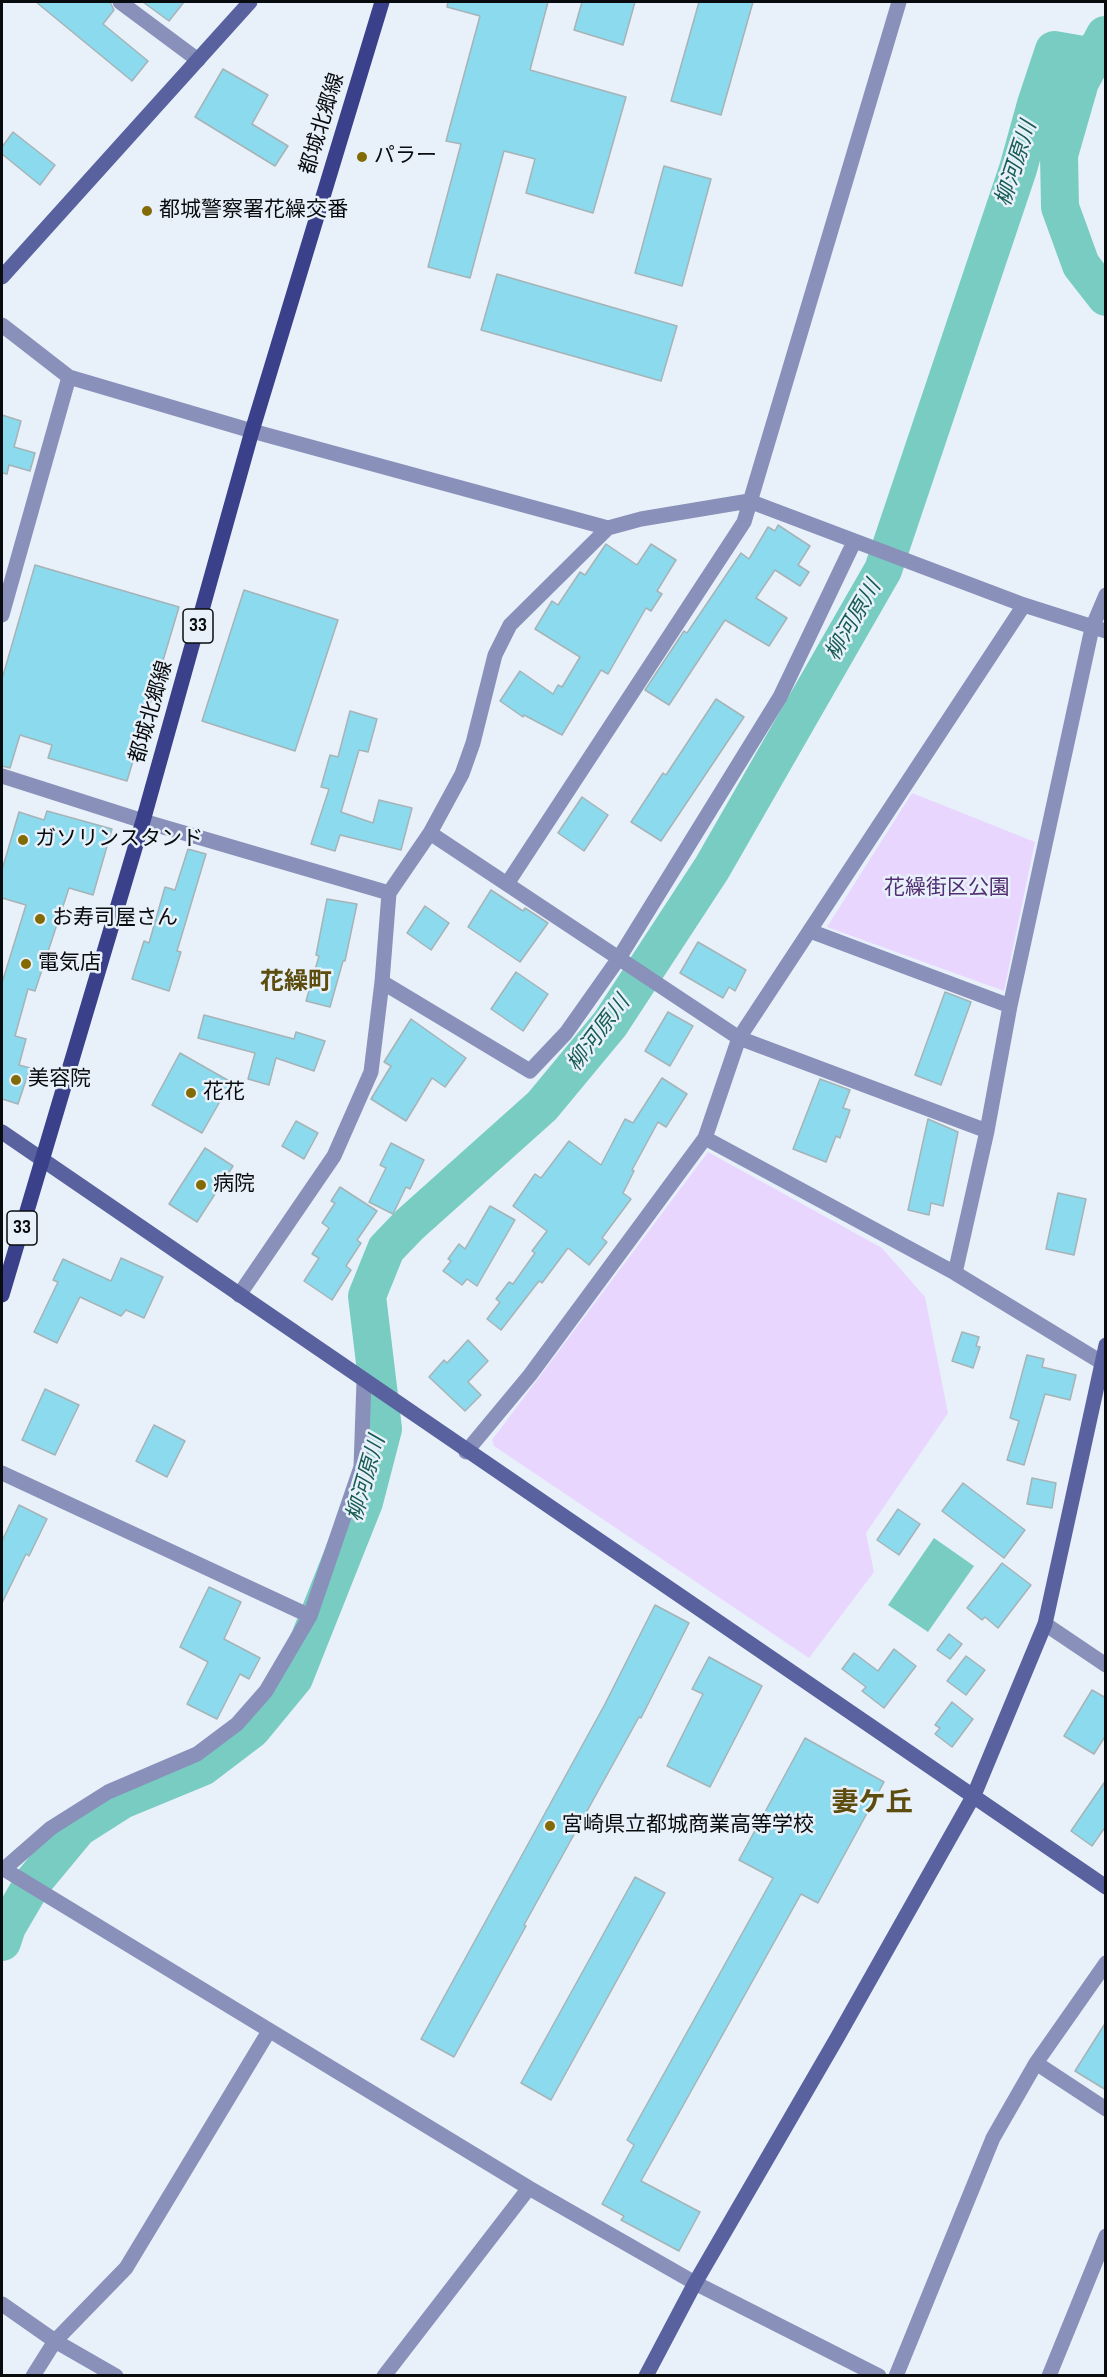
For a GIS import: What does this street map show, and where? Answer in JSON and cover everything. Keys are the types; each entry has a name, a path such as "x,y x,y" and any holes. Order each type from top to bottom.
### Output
{"main road":[{"name":"都城北郷線","path":"2,1295 143,821 252,430 382,2"}],"street":[{"path":"120,2 198,60"},
{"path":"2,277 46,225 250,2"},
{"path":"507,884 744,522 899,2"},
{"path":"2,325 69,377 608,528"},
{"path":"2,615 69,377"},
{"path":"239,1295 334,1156 371,1072 382,982 389,893 430,833 462,774 473,743 495,655 510,625 608,528 641,519 749,501 1024,605 1099,630"},
{"path":"382,982 530,1071 566,1033 622,961 780,698 860,544"},
{"path":"955,1273 987,1131 1010,1006 1106,595"},
{"path":"466,1452 530,1375 705,1138 740,1038 1024,605"},
{"path":"2,776 143,821 389,893"},
{"path":"430,833 740,1038 987,1131"},
{"path":"810,931 1010,1006"},
{"path":"2,1132 466,1452 974,1795 1106,1887"},
{"path":"705,1138 955,1273 1103,1364"},
{"path":"646,2376 694,2283 832,2049 974,1795 1045,1624 1106,1345"},
{"path":"364,1381 361,1467 310,1616 266,1691 237,1724 197,1754 108,1792 51,1828 3,1868 529,2188 694,2283 879,2376"},
{"path":"2,1473 310,1616"},
{"path":"1045,1624 1106,1665"},
{"path":"896,2376 993,2138 1036,2063 1106,1963"},
{"path":"33,2376 55,2341 126,2268 269,2031"},
{"path":"1036,2063 1106,2109"},
{"path":"384,2376 529,2188"},
{"path":"1049,2376 1106,2236"},
{"path":"2,2304 55,2341 116,2376"}],"green space":[{"name":"花繰街区公園","path":"912,793 1035,842 1004,991 827,927"},
{"path":"708,1152 882,1248 925,1297 948,1413 866,1533 874,1572 809,1658 494,1446 492,1440"}],"shaded area":[{"path":"934,1538 974,1566 928,1632 888,1605"}],"building":[{"path":"36,2 110,2 114,10 103,24 148,61 132,81"},
{"path":"143,2 184,2 169,21"},
{"path":"448,2 548,2 530,70 626,97 593,213 526,193 535,159 504,151 470,278 428,267 461,144 446,141 480,16 447,7"},
{"path":"582,2 635,2 623,45 574,30"},
{"path":"699,2 753,2 721,115 671,101"},
{"path":"223,69 268,95 252,124 288,146 275,166 195,117"},
{"path":"13,132 55,165 40,185 2,154 2,147"},
{"path":"664,166 711,179 682,286 635,273"},
{"path":"497,274 677,326 661,381 481,330"},
{"path":"2,415 21,421 14,447 35,453 30,471 9,465 7,474 2,473"},
{"path":"778,525 810,546 798,565 809,572 800,586 775,570 756,598 787,618 769,646 725,620 669,705 645,690 684,631 687,633 741,553 749,559 768,527 775,531"},
{"path":"606,544 637,565 651,544 676,560 657,591 662,594 651,611 646,608 608,674 601,670 562,735 524,715 523,717 500,701 520,671 553,694 558,685 562,687 580,657 535,629 552,601 558,605 580,572 585,575"},
{"path":"35,565 179,607 127,781 48,758 52,745 20,735 10,768 2,766 2,679"},
{"path":"244,590 338,620 295,751 202,721"},
{"path":"716,699 744,717 661,841 631,822 663,773 666,775"},
{"path":"350,711 377,719 368,752 359,750 341,812 373,823 379,800 412,808 401,850 340,835 335,851 311,844 329,789 321,787 330,755 338,757"},
{"path":"582,797 608,815 584,851 558,833"},
{"path":"47,811 112,829 93,895 69,888 35,991 28,989 15,1036 26,1039 19,1065 30,1068 18,1104 2,1099 2,983 26,905 2,898 2,870 19,812 44,820"},
{"path":"188,849 206,854 177,951 181,952 169,991 132,979 144,941 149,943 165,887 175,890"},
{"path":"491,890 523,911 525,908 548,923 520,962 468,927"},
{"path":"327,899 357,904 345,961 343,961 330,1007 306,1001 319,956 316,955"},
{"path":"425,906 449,923 431,950 407,933"},
{"path":"698,942 746,970 735,991 729,987 723,998 680,973"},
{"path":"516,972 548,994 523,1031 491,1009"},
{"path":"945,992 971,1002 941,1085 915,1075"},
{"path":"668,1012 693,1026 670,1066 645,1051"},
{"path":"204,1015 294,1039 296,1032 325,1041 314,1071 276,1058 269,1085 248,1079 255,1053 198,1038"},
{"path":"411,1019 466,1058 445,1087 432,1078 406,1121 371,1099 391,1066 384,1062"},
{"name":"花花","path":"180,1053 231,1082 202,1133 152,1105"},
{"path":"662,1078 687,1094 666,1127 658,1122 632,1170 634,1171 623,1193 631,1199 602,1238 607,1242 589,1265 568,1248 542,1283 539,1281 501,1330 487,1319 500,1302 496,1299 509,1282 513,1284 535,1253 532,1251 547,1231 513,1206 535,1174 541,1178 569,1141 601,1165 625,1119 633,1123"},
{"path":"820,1079 850,1090 843,1108 850,1110 840,1138 836,1136 826,1162 793,1149"},
{"path":"928,1119 958,1132 943,1206 931,1203 929,1215 908,1210"},
{"path":"296,1121 318,1133 304,1159 282,1146"},
{"path":"391,1143 424,1160 410,1189 406,1187 393,1214 369,1202 386,1168 380,1165"},
{"name":"病院","path":"205,1148 233,1166 197,1222 169,1204"},
{"path":"340,1187 377,1211 357,1240 361,1243 346,1266 351,1270 332,1300 304,1281 319,1258 312,1254 329,1228 322,1223 335,1203 331,1201"},
{"path":"1058,1193 1086,1199 1074,1255 1046,1249"},
{"path":"490,1206 515,1220 477,1286 467,1279 462,1285 443,1271 451,1261 448,1259 459,1244 465,1249"},
{"path":"121,1258 163,1277 144,1318 126,1310 121,1316 80,1297 57,1343 34,1332 58,1282 53,1280 63,1259 111,1281"},
{"path":"962,1332 979,1337 976,1346 980,1347 973,1368 952,1361"},
{"path":"468,1340 488,1361 468,1382 481,1395 465,1411 429,1377 444,1360 447,1363"},
{"path":"1027,1355 1044,1359 1042,1367 1076,1375 1070,1400 1045,1394 1024,1465 1007,1460 1019,1421 1010,1418"},
{"path":"45,1389 79,1405 55,1455 22,1440"},
{"path":"154,1425 185,1441 167,1477 136,1461"},
{"path":"1032,1478 1056,1483 1052,1508 1027,1504"},
{"path":"963,1483 1025,1530 1004,1558 942,1511"},
{"path":"19,1505 47,1519 29,1556 26,1554 2,1603 2,1541"},
{"path":"898,1509 920,1524 899,1555 877,1540"},
{"path":"1002,1563 1031,1585 998,1628 985,1617 982,1620 967,1608"},
{"path":"209,1587 241,1602 224,1639 260,1658 249,1679 240,1674 217,1719 187,1704 208,1662 180,1647"},
{"path":"655,1605 689,1623 641,1718 639,1717 524,1925 526,1926 454,2057 421,2039 605,1704"},
{"path":"949,1634 962,1644 950,1659 937,1650"},
{"path":"894,1649 916,1666 884,1708 862,1691 866,1687 842,1669 854,1653 878,1671"},
{"path":"966,1656 985,1670 966,1695 947,1681"},
{"path":"709,1657 762,1686 710,1787 667,1766 703,1694 692,1689"},
{"path":"1092,1690 1106,1698 1106,1735 1094,1754 1064,1736"},
{"path":"952,1702 973,1719 952,1747 935,1734 940,1728 935,1725"},
{"path":"805,1738 884,1782 818,1903 801,1894 641,2181 700,2212 679,2251 621,2220 624,2216 602,2204 634,2145 627,2140 773,1878 739,1860"},
{"path":"1106,1780 1106,1826 1092,1846 1071,1831"},
{"path":"635,1877 665,1893 551,2100 521,2083"},
{"path":"1106,2022 1106,2090 1075,2071"}],"waterway":[{"path":"1105,35 1080,82 1059,155 1060,207 1081,265 1106,297"},
{"name":"柳河原川","path":"2,1942 7,1927 34,1881 78,1828 122,1800 202,1767 252,1729 294,1678 364,1502 383,1429 367,1296 386,1249 409,1225 542,1106 610,1024 712,868 883,570 1018,169 1054,50 1094,57"}],"place":[{"name":"パラー","path":"362,157"},
{"name":"都城警察署花繰交番","path":"147,211"},
{"name":"ガソリンスタンド","path":"23,840"},
{"name":"お寿司屋さん","path":"40,919"},
{"name":"電気店","path":"26,964"},
{"name":"美容院","path":"16,1080"},
{"name":"花花","path":"191,1093"},
{"name":"病院","path":"201,1185"},
{"name":"宮崎県立都城商業高等学校","path":"550,1826"}],"district":[{"name":"花繰町","path":"296,983"},
{"name":"妻ケ丘","path":"872,1804"}]}
